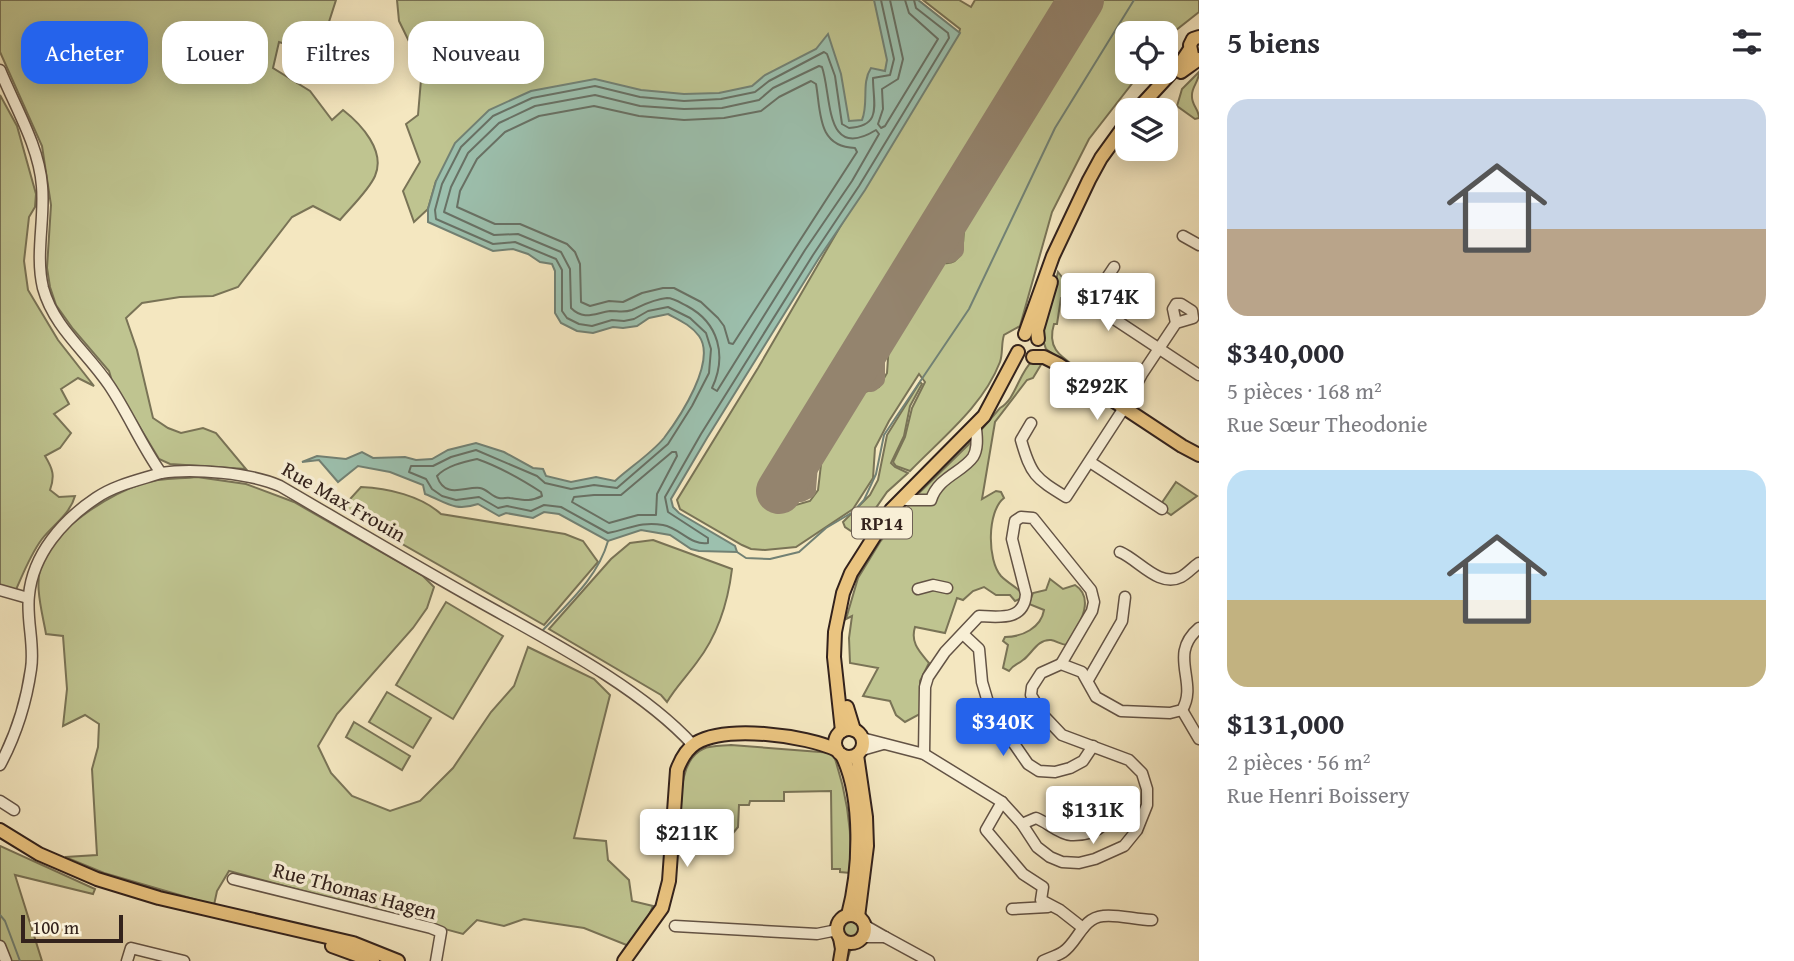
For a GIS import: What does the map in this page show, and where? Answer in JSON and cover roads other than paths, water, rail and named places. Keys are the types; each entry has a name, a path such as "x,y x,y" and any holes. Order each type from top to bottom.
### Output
{"main road":[{"path":"1196,56 1191,42 1199,37"},
{"path":"1148,98 1182,61 1196,56"},
{"path":"1156,98 1196,56"},
{"path":"1026,356 1016,342 1025,334 1053,256 1101,158 1115,139"},
{"path":"1058,364 1047,354 1036,332 1066,243 1100,173 1115,150"},
{"path":"1025,334 1032,334 1039,340 1040,349 1026,356"},
{"path":"1026,356 1044,357 1058,364 1199,455"},
{"name":"RP14","path":"849,743 838,664 841,618 853,579 906,500 992,411 1026,356"},
{"name":"RP14","path":"848,961 858,927 867,846 866,817 849,743 834,657 835,632 843,593 851,573 891,510 984,416 1026,356"},
{"path":"624,961 662,908 669,881 677,769 693,745 718,735 745,734 849,743"},
{"path":"0,830 39,854 97,879 159,898 353,943 398,961"},
{"path":"838,934 848,943 858,927 841,919 838,934 842,949 840,961"},
{"path":"259,922 373,961"}],"street":[{"path":"0,70 33,145 40,173 41,274 48,302 66,332 107,381 161,473"},
{"path":"1183,236 1199,245"},
{"path":"1090,303 1114,267"},
{"path":"1078,295 1199,375"},
{"path":"1031,424 1021,440 1028,465 1035,476 1066,496 1176,323"},
{"path":"906,500 931,500 937,488 974,456 976,429"},
{"path":"962,466 964,452"},
{"path":"1090,462 1162,509"},
{"name":"Rue Max Frouin","path":"0,765 16,734 32,667 28,598 34,569 45,547 73,517 97,497 161,473 204,472 262,478 280,486 611,680 655,710 693,745"},
{"path":"849,743 883,744 924,754 1002,802 1022,824 1037,847 1062,862 1079,863 1095,859 1124,846 1137,830 1147,805 1147,789 1142,773 1129,760 1062,734 1051,725 1031,695 1032,687 1041,673 1061,664 1085,624 1094,602 1091,590 1033,518 1027,516 1015,521 1012,528 1012,539 1026,594 1023,608 1009,616 979,616 939,659 925,687 924,754"},
{"path":"1120,552 1163,579 1181,577 1199,563"},
{"path":"918,589 933,584 947,588"},
{"path":"0,590 28,598"},
{"path":"1088,680 1122,621 1125,597"},
{"path":"1061,664 1082,672 1096,697 1121,711 1170,713 1182,710 1189,693 1183,654 1199,628"},
{"path":"963,634 979,649 982,682 989,709 1028,764 1039,771 1055,772 1070,768 1083,761 1093,746"},
{"path":"1182,710 1199,739"},
{"path":"1022,824 1035,818 1071,835 1091,831 1104,827 1111,818 1117,796"},
{"path":"0,801 14,810"},
{"path":"1002,802 986,830 1023,874 1043,887 1041,900 1083,928"},
{"name":"Rue Thomas Hagen","path":"233,879 441,932 436,961"},
{"path":"1012,909 1052,906"},
{"path":"1043,961 1064,952 1083,928 1095,918 1105,916 1152,920"},
{"path":"675,926 838,934"},
{"path":"858,927 885,937 929,961"},
{"path":"127,961 131,948 184,961"}],"water":[{"path":"874,0 918,0 960,33 671,499 673,507 679,513 735,546 737,552 699,551 691,549 670,535 641,530 608,541 559,514 544,512 533,518 506,513 499,516 478,504 463,507 445,503 425,494 423,485 390,472 358,466 338,482 319,460 302,462 317,456 346,459 362,452 373,458 432,459 448,450 476,443 504,452 533,468 543,469 546,476 571,482 596,477 615,481 659,444 687,403 703,360 703,347 699,336 689,326 668,314 649,318 637,326 613,327 593,333 577,331 561,323 555,313 555,271 552,264 540,262 513,249 493,251 428,222 428,209 436,181 455,143 489,110 531,91 595,79 641,90 684,94 719,93 752,86 765,75 816,49 828,34 841,74 849,121 862,120 868,74 871,68 885,71 887,60"}],"waterway":[{"path":"737,552 746,558 770,559 799,552 826,528 853,512 864,500 876,474 884,435 969,309 1055,128 1134,0"},
{"path":"543,630 590,578 608,541"},
{"path":"0,915 5,921 20,961"}]}
